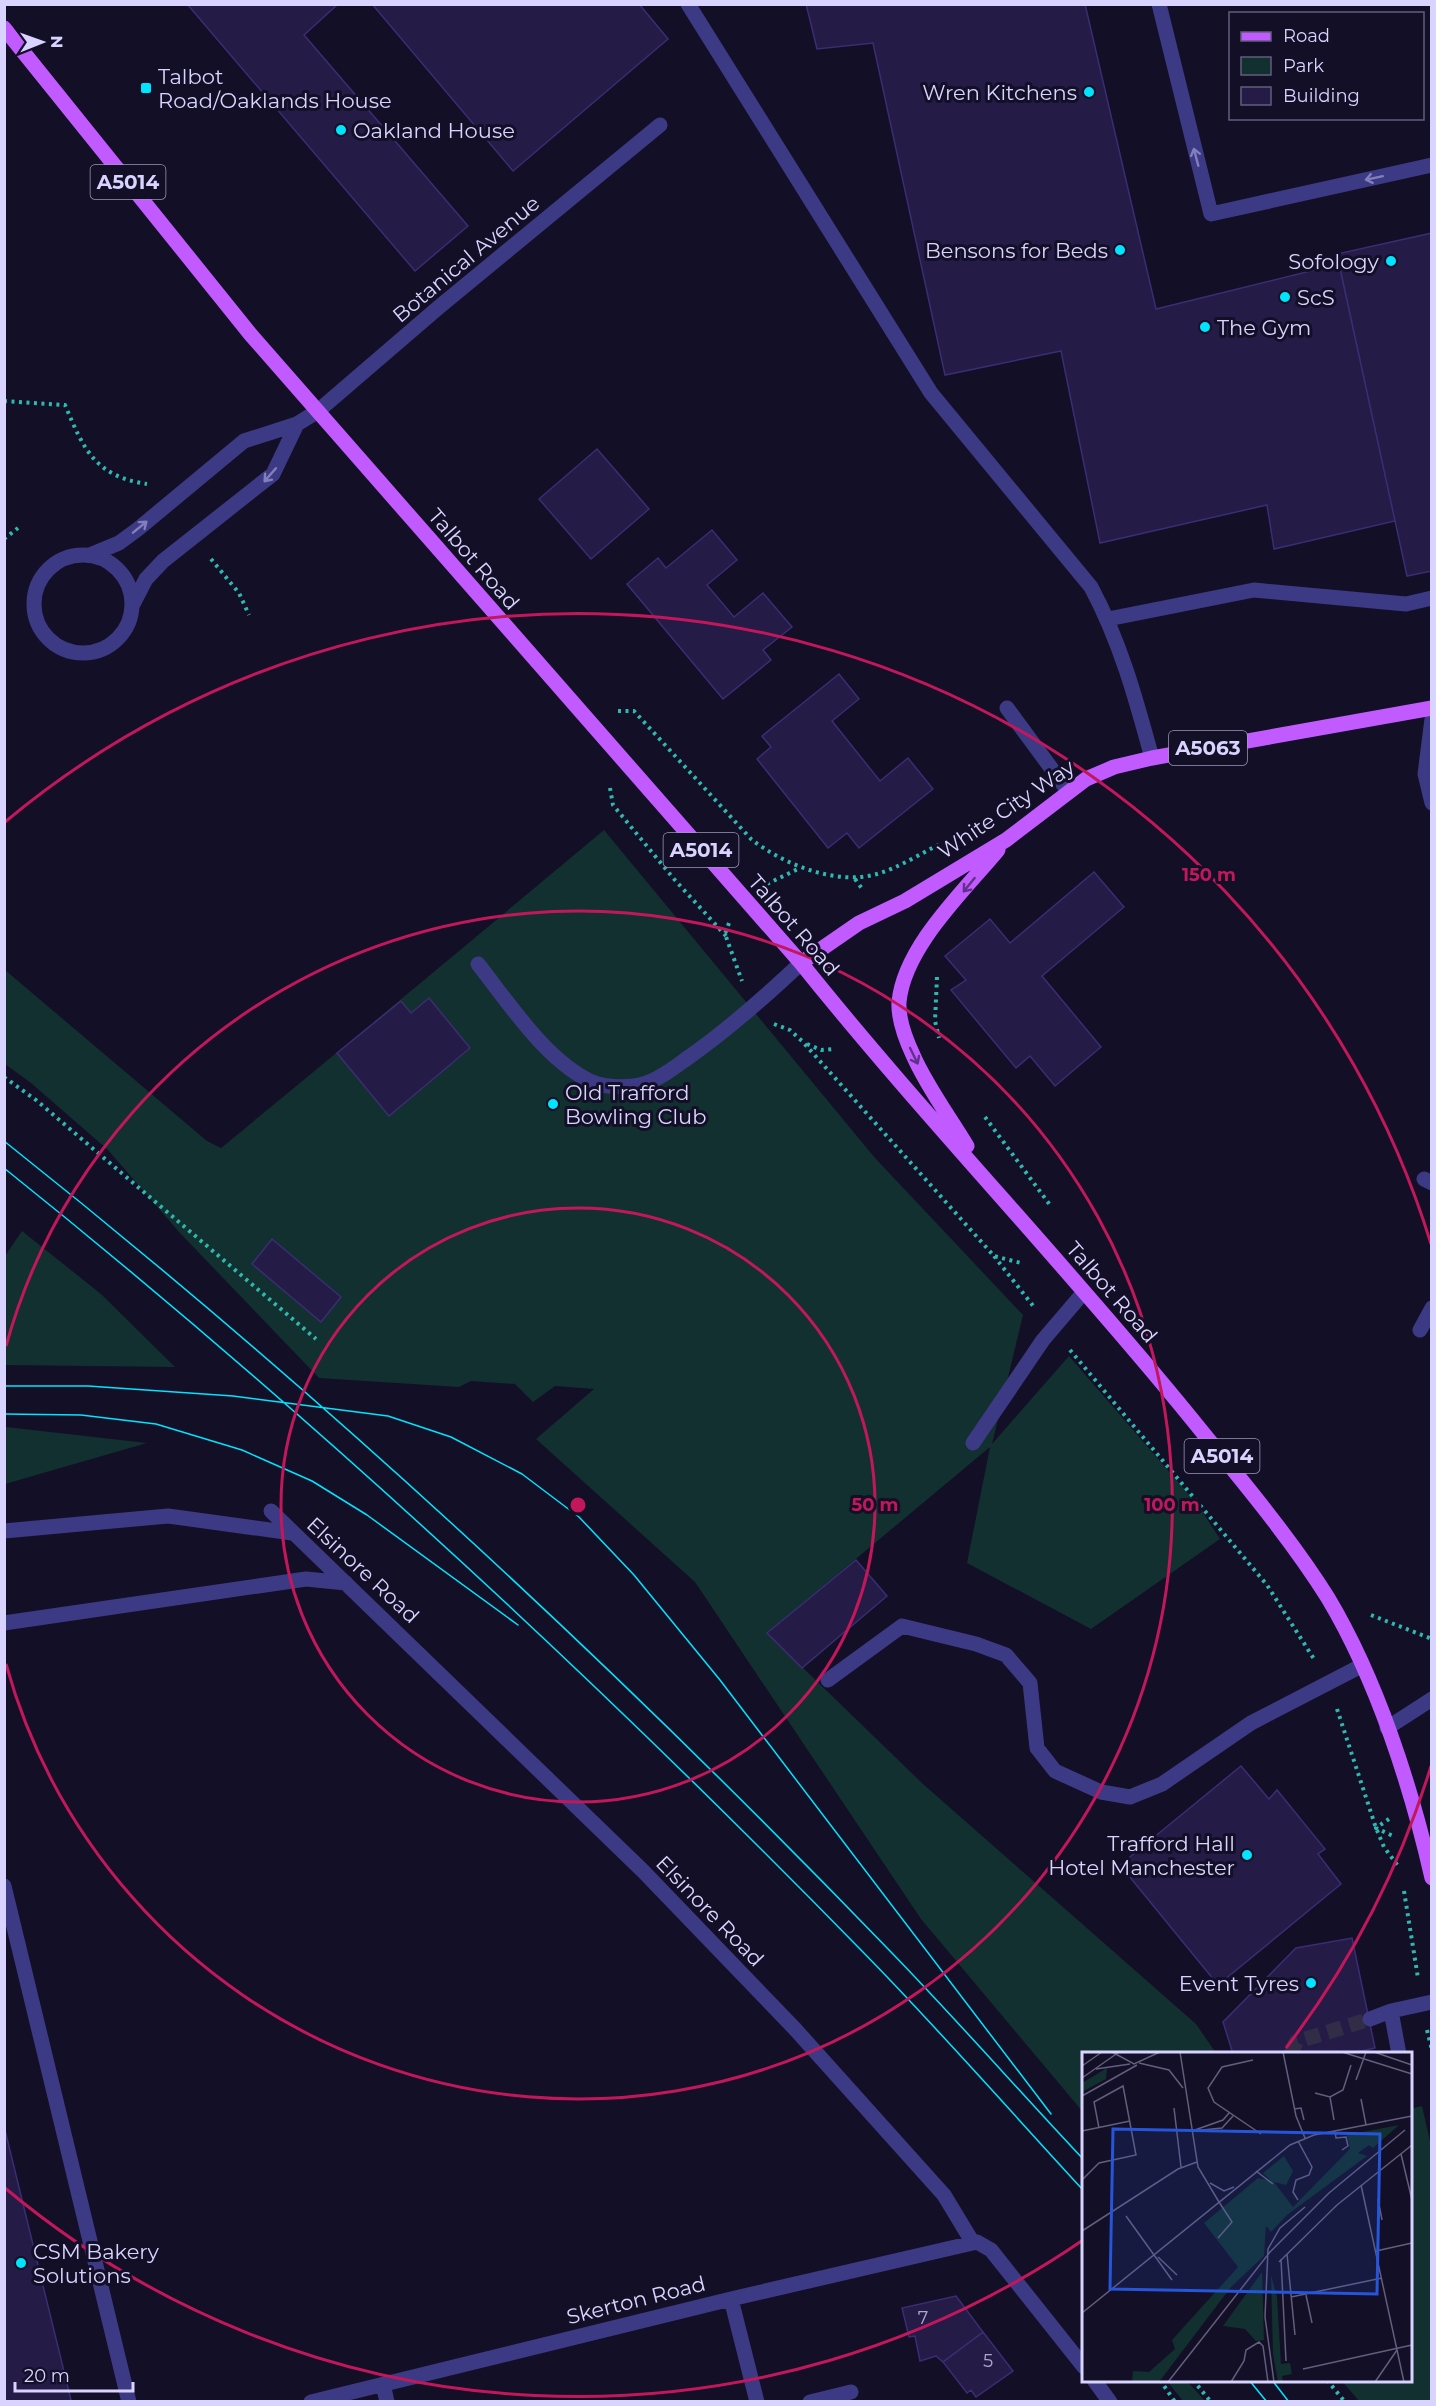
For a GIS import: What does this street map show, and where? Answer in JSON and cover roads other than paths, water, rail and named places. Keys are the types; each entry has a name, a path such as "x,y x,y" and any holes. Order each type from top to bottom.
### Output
{"main road":[{"name":"Talbot Road","path":"4,28 251,335 801,963 888,1068 986,1177 1250,1491 1328,1599 1361,1666 1387,1728 1416,1809 1431,1878"},
{"name":"White City Way","path":"801,963 859,923 906,901 1006,840 1086,778 1114,767 1152,758 1431,708"},
{"path":"986,1177 914,1057 905,1036 899,1004 905,974 918,951 1006,840"}],"street":[{"path":"688,4 931,393 1091,587 1108,619 1131,682 1152,758"},
{"path":"1160,4 1211,214 1431,165"},
{"name":"Botanical Avenue","path":"90,555 118,543 244,441 297,424 318,411 439,307 660,125"},
{"path":"132,606 125,578 104,559 90,555 74,555 48,569 40,580 34,609 37,623 45,636 56,646 70,652 85,654 101,651 114,643 123,633 132,606 146,579 163,561 273,474 297,424"},
{"path":"1108,619 1254,590 1406,604 1431,598"},
{"path":"1007,708 1068,791"},
{"path":"1431,719 1425,774 1431,803"},
{"path":"478,964 547,1049 568,1067 593,1083 620,1086 645,1083 662,1076 725,1032 801,963"},
{"path":"973,1443 1052,1329 1084,1292"},
{"path":"1420,1330 1431,1308"},
{"name":"Elsinore Road","path":"271,1511 643,1871 795,2029 944,2194 973,2243 985,2244 991,2250 1082,2366"},
{"path":"4,1531 168,1516 292,1533"},
{"path":"4,1623 306,1579 346,1583"},
{"path":"828,1680 902,1626 976,1644 1006,1655 1030,1683 1037,1748 1055,1771 1101,1792 1130,1797 1162,1784 1251,1723 1361,1666"},
{"path":"1387,1728 1431,1700"},
{"path":"4,1886 129,2402"},
{"path":"1370,2019 1427,2003"},
{"path":"1391,2012 1399,2052"},
{"name":"Skerton Road","path":"311,2402 731,2299 973,2243"},
{"path":"731,2299 757,2402"},
{"path":"1095,2382 1110,2402"},
{"path":"383,2384 387,2402"},
{"path":"810,2402 851,2392"}],"tunnel":[{"path":"1292,2052 1296,2042 1370,2019"}],"tram line":[{"path":"4,1141 236,1332 349,1431 571,1634 786,1845 891,1952 1082,2158"},
{"path":"4,1168 227,1353 444,1546 550,1644 758,1846 889,1978 1082,2189"},
{"path":"4,1386 88,1386 233,1396 388,1416 451,1437 522,1474 579,1517 634,1575 720,1680 1051,2114"},
{"path":"4,1414 81,1415 156,1424 242,1450 312,1481 367,1515 518,1625"},
{"path":"1251,2382 1267,2402"},
{"path":"1274,2382 1289,2402"}],"place":[{"name":"Talbot Road/Oaklands House","path":"146,88"},
{"name":"Wren Kitchens","path":"1089,92"},
{"name":"Oakland House","path":"341,130"},
{"name":"Bensons for Beds","path":"1120,250"},
{"name":"Sofology","path":"1391,261"},
{"name":"ScS","path":"1285,297"},
{"name":"The Gym","path":"1205,327"},
{"name":"Old Trafford Bowling Club","path":"553,1104"},
{"name":"Trafford Hall Hotel Manchester","path":"1247,1855"},
{"name":"Event Tyres","path":"1311,1983"},
{"name":"CSM Bakery Solutions","path":"21,2263"}]}
